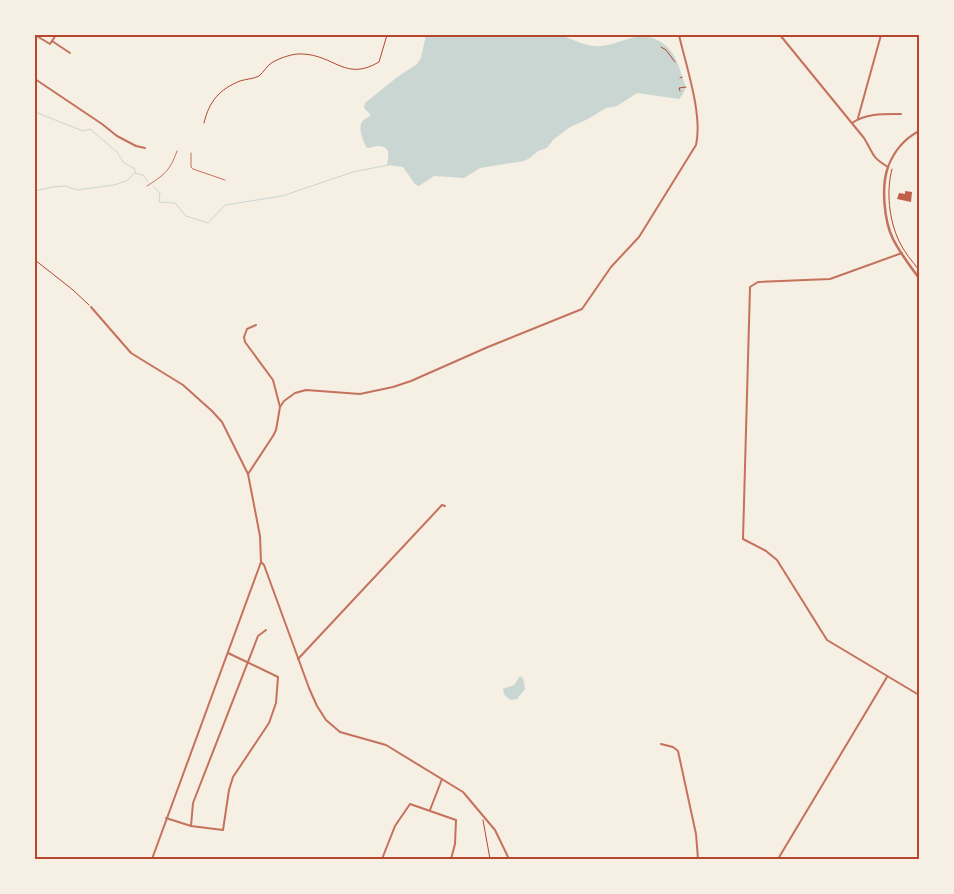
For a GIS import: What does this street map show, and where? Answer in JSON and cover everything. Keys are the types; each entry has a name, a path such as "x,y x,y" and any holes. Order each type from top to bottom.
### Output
{"street":[{"path":"35,35 50,44 52,42 70,53"},
{"path":"52,42 56,35"},
{"path":"280,407 291,395 299,391 360,394 393,387 582,309 611,267 639,237 696,145 698,130 696,111 679,35"},
{"path":"780,35 852,122 864,138 873,156 888,167"},
{"path":"858,118 881,35"},
{"path":"35,79 117,136 136,146 145,148"},
{"path":"852,122 858,118 872,115 901,114"},
{"path":"919,130 899,146 888,167 884,185 887,216 892,236 919,278"},
{"path":"902,253 830,279 758,282 750,287 744,539 766,550 777,560 827,640 919,695"},
{"path":"91,307 131,353 183,385 222,422 248,474 260,536 261,562 152,859"},
{"path":"248,474 276,430 280,407 273,380 245,342 244,337 247,329 256,325"},
{"path":"298,659 442,505 445,506"},
{"path":"261,562 264,565 317,706 332,727 347,735 386,745 463,792 502,842 509,859"},
{"path":"191,826 193,803 258,636 266,630"},
{"path":"166,818 191,826 223,830 225,828 232,777 268,723 276,703 278,676 228,653"},
{"path":"778,859 887,677"},
{"path":"661,744 673,746 678,751 696,834 698,859"},
{"path":"430,810 442,779"},
{"path":"382,859 395,826 409,804 456,820 456,832 451,859"}],"lane":[{"path":"147,186 166,173 177,151"},
{"path":"191,152 191,167 193,169 224,180"}],"path":[{"path":"204,123 210,103 215,96 240,82 256,77 272,63 299,54 311,54 332,61 341,68 362,70 379,62 387,35"},
{"path":"661,47 666,50 675,62"},
{"path":"680,91 679,88 686,87"},
{"path":"892,168 888,191 895,229 902,246 919,270"},
{"path":"35,260 91,307"},
{"path":"484,817 490,859"}],"shaded area":[{"path":"426,35 557,35 595,46 608,45 636,37 650,37 669,48 679,66 686,87 679,99 637,93 617,106 606,108 570,127 553,140 547,148 538,151 524,161 480,168 464,178 434,176 419,186 415,184 403,167 387,165 388,150 386,148 379,146 367,148 363,139 361,125 370,116 364,108 365,103 417,64 421,58"},
{"path":"520,676 523,678 525,689 517,699 510,700 504,694 503,689 514,685"}],"building":[{"path":"905,191 912,192 911,202 897,199 899,193 905,194"}],"waterway":[{"path":"35,112 83,131 90,129 117,152 123,162 135,169 135,173"},
{"path":"153,186 160,193 159,202 175,203 186,216 208,223 225,205 282,196 353,172 388,165"},
{"path":"35,191 52,187 66,186 77,190 114,185 126,181 135,173 143,175 148,182"}]}
